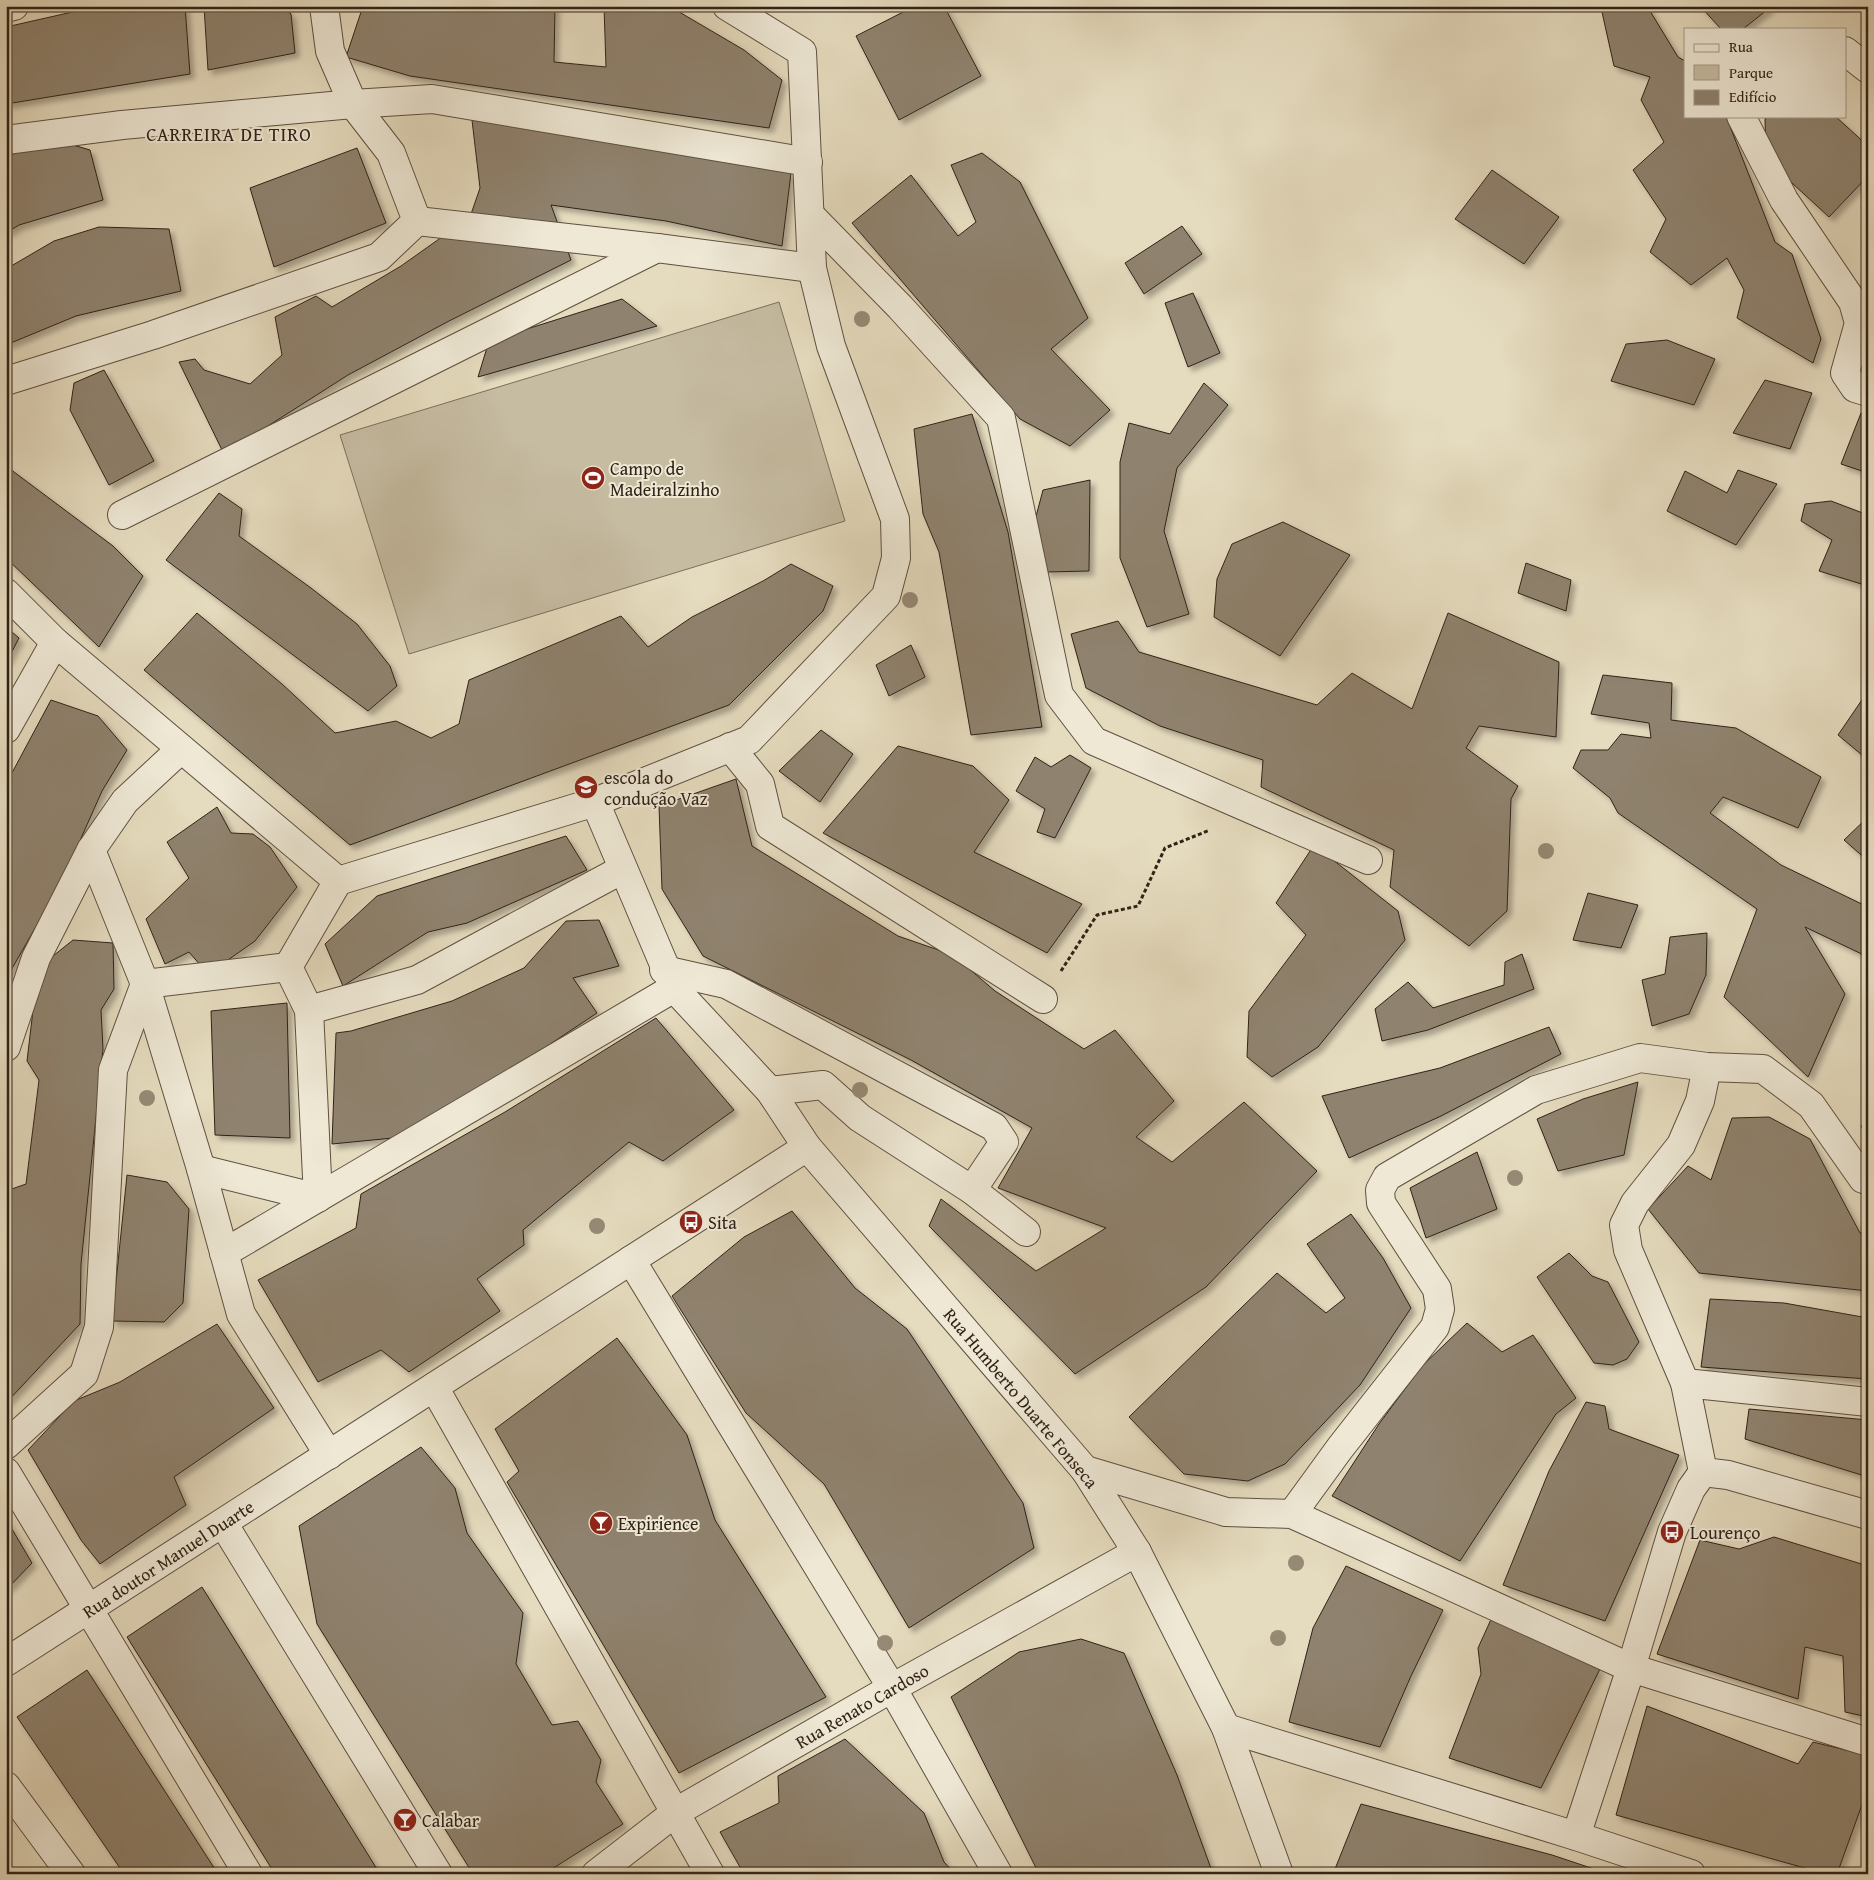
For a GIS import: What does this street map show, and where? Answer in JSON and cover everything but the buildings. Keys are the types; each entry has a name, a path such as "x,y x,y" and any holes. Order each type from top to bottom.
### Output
{"street":[{"path":"6,8 14,6"},
{"path":"324,6 330,51 353,104 391,153 417,221"},
{"path":"288,967 338,881 594,802 749,740 886,596 896,558 894,519 831,346 812,268 802,52 728,6"},
{"path":"1846,52 1868,69"},
{"path":"6,140 122,125 353,104 432,99 808,162"},
{"path":"1742,118 1784,200 1853,302 1859,323 1845,373 1855,388 1868,392"},
{"path":"810,216 900,307 1001,418 1059,695 1094,741 1368,860"},
{"path":"6,381 153,335 379,257 417,221 657,248 812,268"},
{"path":"122,515 657,248"},
{"path":"6,593 55,642 338,881"},
{"path":"6,729 55,642"},
{"path":"730,747 760,784 770,826 1043,998"},
{"path":"6,1047 36,958 91,850 125,802 181,749"},
{"path":"594,802 669,979"},
{"path":"91,850 145,984 201,1169 241,1314 330,1455"},
{"path":"309,1010 417,980 623,869"},
{"path":"145,984 288,967"},
{"path":"288,967 309,1010 318,1198"},
{"path":"224,1253 318,1198 669,979 726,984 994,1127 1004,1142 972,1190"},
{"name":"Rua Humberto Duarte Fonseca","path":"669,979 770,1091 807,1146 1085,1470 1137,1552 1226,1728 1279,1874"},
{"path":"6,1445 84,1374 99,1327 113,1070 145,984"},
{"path":"1292,1514 1340,1448 1435,1327 1440,1309 1437,1290 1381,1203 1380,1190 1387,1178 1536,1090 1640,1058 1707,1068 1763,1069 1811,1105 1863,1179"},
{"path":"1576,1836 1631,1668 1672,1532 1691,1489 1704,1472 1685,1383 1628,1250 1624,1224 1635,1203 1681,1145 1700,1101 1707,1068"},
{"path":"770,1091 823,1085 860,1118 972,1190 1026,1232"},
{"name":"Rua doutor Manuel Duarte","path":"6,1662 807,1146"},
{"path":"201,1169 318,1198"},
{"path":"631,1260 892,1688 998,1874"},
{"path":"1685,1383 1868,1402"},
{"path":"434,1387 710,1874"},
{"path":"1085,1470 1226,1512 1292,1514 1631,1668 1868,1742"},
{"path":"6,1472 248,1874"},
{"path":"1704,1472 1728,1475 1868,1515"},
{"path":"223,1523 438,1874"},
{"name":"Rua Renato Cardoso","path":"596,1874 676,1812 892,1688 1137,1552"},
{"path":"1226,1728 1576,1836 1691,1874"},
{"path":"6,1786 71,1874"}],"path":[{"path":"1043,998 1096,915 1138,906 1165,848 1216,828 1260,814"}],"green space":[{"name":"Campo de Madeiralzinho","path":"779,302 845,521 409,654 340,435"}],"place":[{"name":"Campo de Madeiralzinho","path":"593,478"},
{"name":"escola do condução Vaz","path":"586,787"},
{"name":"Sita","path":"691,1222"},
{"name":"Expirience","path":"601,1523"},
{"name":"Lourenço","path":"1672,1532"},
{"name":"Calabar","path":"405,1820"}],"district":[{"name":"CARREIRA DE TIRO","path":"229,134"}]}
